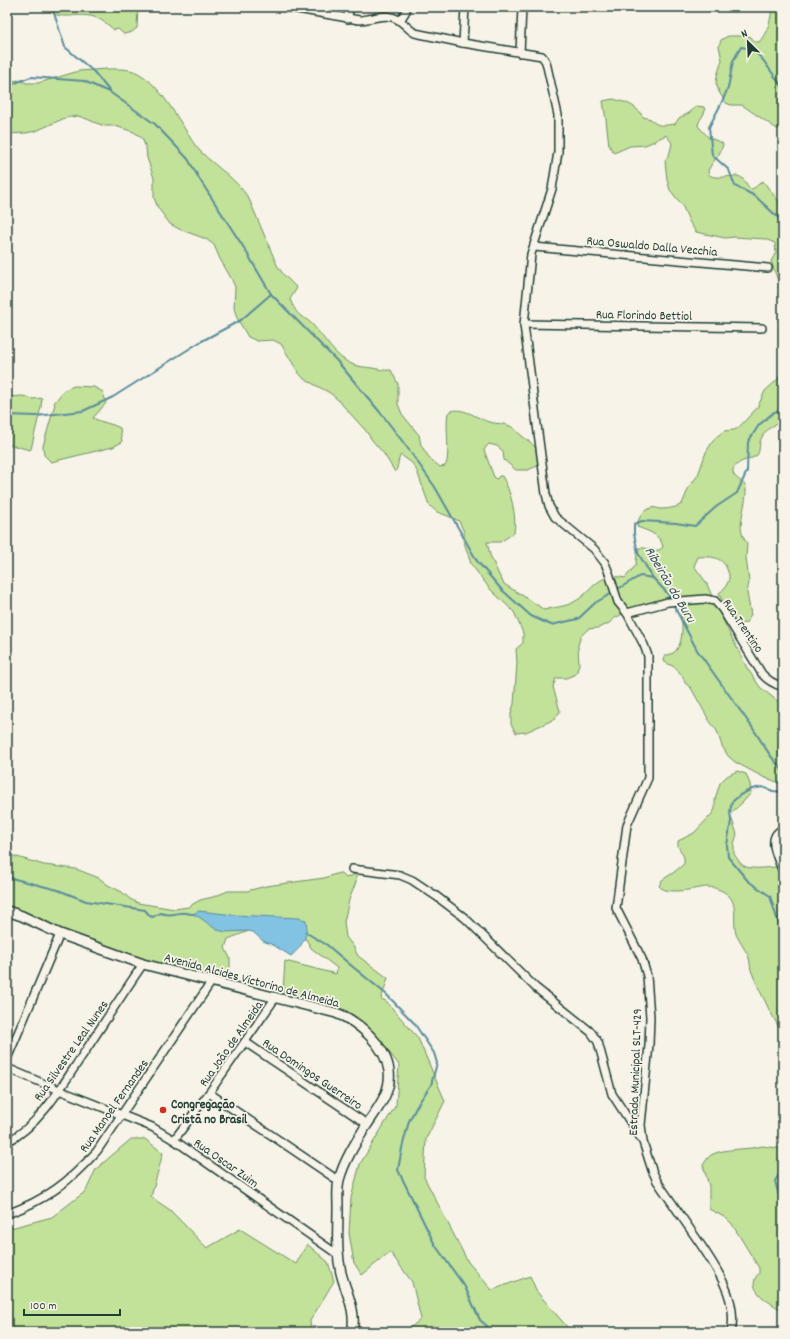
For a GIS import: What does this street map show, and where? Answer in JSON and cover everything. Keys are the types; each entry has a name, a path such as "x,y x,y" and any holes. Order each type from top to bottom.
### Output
{"street":[{"path":"288,7 348,19 362,20 383,16 392,17 400,21 406,11 406,7"},
{"path":"348,19 349,7"},
{"path":"463,43 465,7"},
{"path":"520,53 522,7"},
{"name":"Estrada Municipal SLT-429","path":"400,21 410,31 415,33 463,43 542,56 546,62 558,115 558,152 552,189 531,261 524,324 546,494 549,506 555,517 594,549 605,563 618,602 628,613 648,656 648,778 627,825 616,908 642,959 647,976 650,1017 649,1045 641,1125 643,1142 657,1181 718,1271 728,1294 733,1313 731,1332"},
{"name":"Rua Oswaldo Dalla Vecchia","path":"534,247 768,268"},
{"name":"Rua Florindo Bettiol","path":"524,324 762,328"},
{"name":"Rua Trentino","path":"628,613 668,602 705,599 715,601 722,609 762,674 773,684 783,687"},
{"path":"780,830 774,838 774,845 783,872"},
{"path":"352,869 400,875 412,880 436,896 465,918 536,988 591,1032 598,1042 612,1094 643,1142"},
{"name":"Avenida Alcides Victorino de Almeida","path":"7,911 22,916 60,934 143,964 324,1009 352,1020 379,1046 387,1061 389,1071 387,1090 382,1102 367,1124 343,1169 339,1181 337,1254 341,1274 353,1312 354,1322 352,1332"},
{"path":"7,1059 60,934"},
{"name":"Rua Silvestre Leal Nunes","path":"7,1142 18,1135 39,1116 59,1090 143,964"},
{"name":"Rua Manoel Fernandes","path":"7,1214 37,1202 68,1181 97,1151 212,981"},
{"name":"Rua João de Almeida","path":"174,1140 210,1093 276,997"},
{"name":"Rua Domingos Guerreiro","path":"245,1042 367,1124"},
{"name":"Rua Oscar Zuim","path":"7,1068 152,1127 174,1140 337,1254"},
{"path":"210,1093 339,1181"}],"green space":[{"path":"45,7 138,7 137,28 132,32 124,34 118,29 114,30 103,21 96,18 84,15 60,16 50,12"},
{"path":"771,7 783,7 783,130 777,129 742,105 731,105 726,103 719,92 716,83 722,60 719,46 721,40 728,36 748,36 755,42 759,42 768,26 771,16"},
{"path":"107,69 131,70 145,77 152,83 169,104 198,149 239,185 249,199 277,265 283,274 297,288 290,299 296,311 312,324 336,353 347,362 358,366 391,370 398,384 398,404 402,414 419,435 421,445 434,462 440,467 445,466 447,462 448,413 458,410 489,422 510,426 536,448 538,456 537,466 528,470 516,470 504,460 503,451 497,446 489,444 484,450 494,477 497,479 499,476 502,476 505,482 515,519 514,533 500,542 487,542 490,555 504,584 544,610 571,604 581,598 596,583 608,577 625,578 636,565 637,552 639,548 657,550 663,547 656,536 637,527 641,515 648,509 669,508 682,504 689,487 698,475 706,452 715,438 724,431 738,428 757,408 765,391 778,379 783,368 783,422 772,426 766,431 761,438 759,451 755,457 742,461 733,469 734,475 746,487 746,496 741,524 743,537 747,543 746,557 749,582 747,593 751,615 746,623 737,624 727,613 719,593 725,587 729,578 729,574 724,563 713,557 698,557 694,566 706,582 718,610 747,668 760,687 783,704 783,785 765,778 735,762 728,756 722,746 717,731 691,688 685,683 683,677 676,668 663,661 664,656 673,653 677,649 680,643 682,630 679,604 665,598 634,608 615,618 608,624 598,628 588,629 581,636 578,645 579,665 576,674 566,678 556,678 553,687 560,711 555,719 526,732 516,733 511,724 511,713 514,704 517,663 516,649 523,643 523,633 514,612 490,589 471,564 464,542 464,532 459,521 437,512 429,505 417,471 412,463 401,455 395,472 384,454 366,431 338,400 330,393 304,379 281,344 273,340 257,341 248,337 237,318 234,308 235,287 214,245 206,239 170,224 158,208 154,198 154,178 142,138 134,132 115,126 105,126 78,116 65,118 36,131 7,134 7,82 18,80 27,83 38,83 79,71"},
{"path":"613,99 630,105 643,117 651,119 659,125 675,124 679,118 689,113 697,106 704,107 704,114 698,126 708,137 722,143 723,145 719,155 710,167 708,172 709,175 713,177 738,176 743,179 749,188 752,189 763,181 783,207 783,295 771,261 776,253 775,243 765,239 734,237 725,238 696,232 682,205 670,190 667,180 665,161 670,152 672,143 666,135 645,145 630,146 614,153 609,145 603,101"},
{"path":"74,386 94,387 103,392 106,403 93,418 120,428 122,442 113,447 51,462 44,455 43,446 55,404 54,403 64,390"},
{"path":"23,396 33,399 42,398 30,450 7,445 7,397"},
{"path":"737,771 746,774 750,784 751,793 730,814 737,834 734,844 734,854 744,866 752,868 783,867 783,1036 754,978 748,955 736,934 734,905 729,896 720,890 711,887 668,891 659,886 662,880 684,864 684,857 678,846 678,841 694,833 712,814 715,809 715,799 720,783 727,776"},
{"path":"7,854 44,865 76,869 99,878 138,903 175,909 188,907 200,900 228,891 247,891 266,886 324,878 339,873 346,878 355,874 356,882 349,900 344,922 346,937 358,956 388,978 381,999 386,1001 418,1038 445,1101 426,1139 424,1177 468,1262 492,1290 530,1276 537,1292 568,1328 582,1332 405,1332 421,1319 412,1282 390,1252 362,1275 354,1263 349,1233 351,1198 360,1164 396,1105 399,1065 372,1030 346,1010 283,992 285,961 336,974 337,968 311,948 306,939 259,927 228,939 225,948 230,958 228,977 218,978 209,975 198,978 108,950 101,943 78,944 45,920 27,915 7,914"},
{"path":"131,1139 145,1139 163,1153 151,1197 170,1210 207,1248 240,1229 296,1264 307,1244 328,1262 334,1281 310,1321 311,1332 7,1332 7,1229 52,1217 86,1191 96,1169"},
{"path":"763,1146 783,1149 783,1311 766,1300 756,1290 754,1285 755,1279 759,1273 759,1268 732,1224 726,1218 709,1209 709,1186 703,1165 710,1156 722,1151"}],"water":[{"path":"199,911 234,915 299,918 306,920 307,925 304,940 291,956 263,941 253,932 226,932 217,930 193,914"}],"waterway":[{"path":"52,7 65,47 94,72 111,93 155,124 188,159 271,294 337,361 384,417 435,487 477,561 501,589 531,616 551,625 578,619 595,603 612,593"},
{"name":"Ribeirão do Buru","path":"783,88 763,60 753,49 741,47 733,61 728,88 709,127 712,155 729,170 735,186 755,196 783,222"},
{"path":"7,86 31,77 84,81 109,92"},
{"path":"7,415 36,416 83,411 113,397 200,342 241,320 271,294"},
{"name":"Ribeirão do Buru","path":"671,600 667,593 653,578 638,553 634,534 634,524 642,521 676,523 695,526 716,507 737,493 747,471 748,442 759,425 774,412 783,410"},
{"path":"616,590 640,576 653,578"},
{"name":"Ribeirão do Buru","path":"673,604 697,650 752,727 770,755 783,771"},
{"name":"Ribeirão do Buru","path":"783,792 773,791 762,787 752,789 740,795 732,802 730,811 731,821 727,845 728,857 748,881 770,896 783,938"},
{"path":"7,877 58,890 86,901 145,910 150,916 153,917 160,913 169,915 182,913 194,914"},
{"path":"305,932 327,945 386,994 414,1023 434,1053 437,1063 431,1085 409,1121 398,1170 435,1245 465,1287 480,1320 494,1332"},
{"name":"Ribeirão do Buru","path":"783,1168 775,1181 783,1206"}],"place":[{"name":"Congregação Cristã no Brasil","path":"163,1110"}]}
